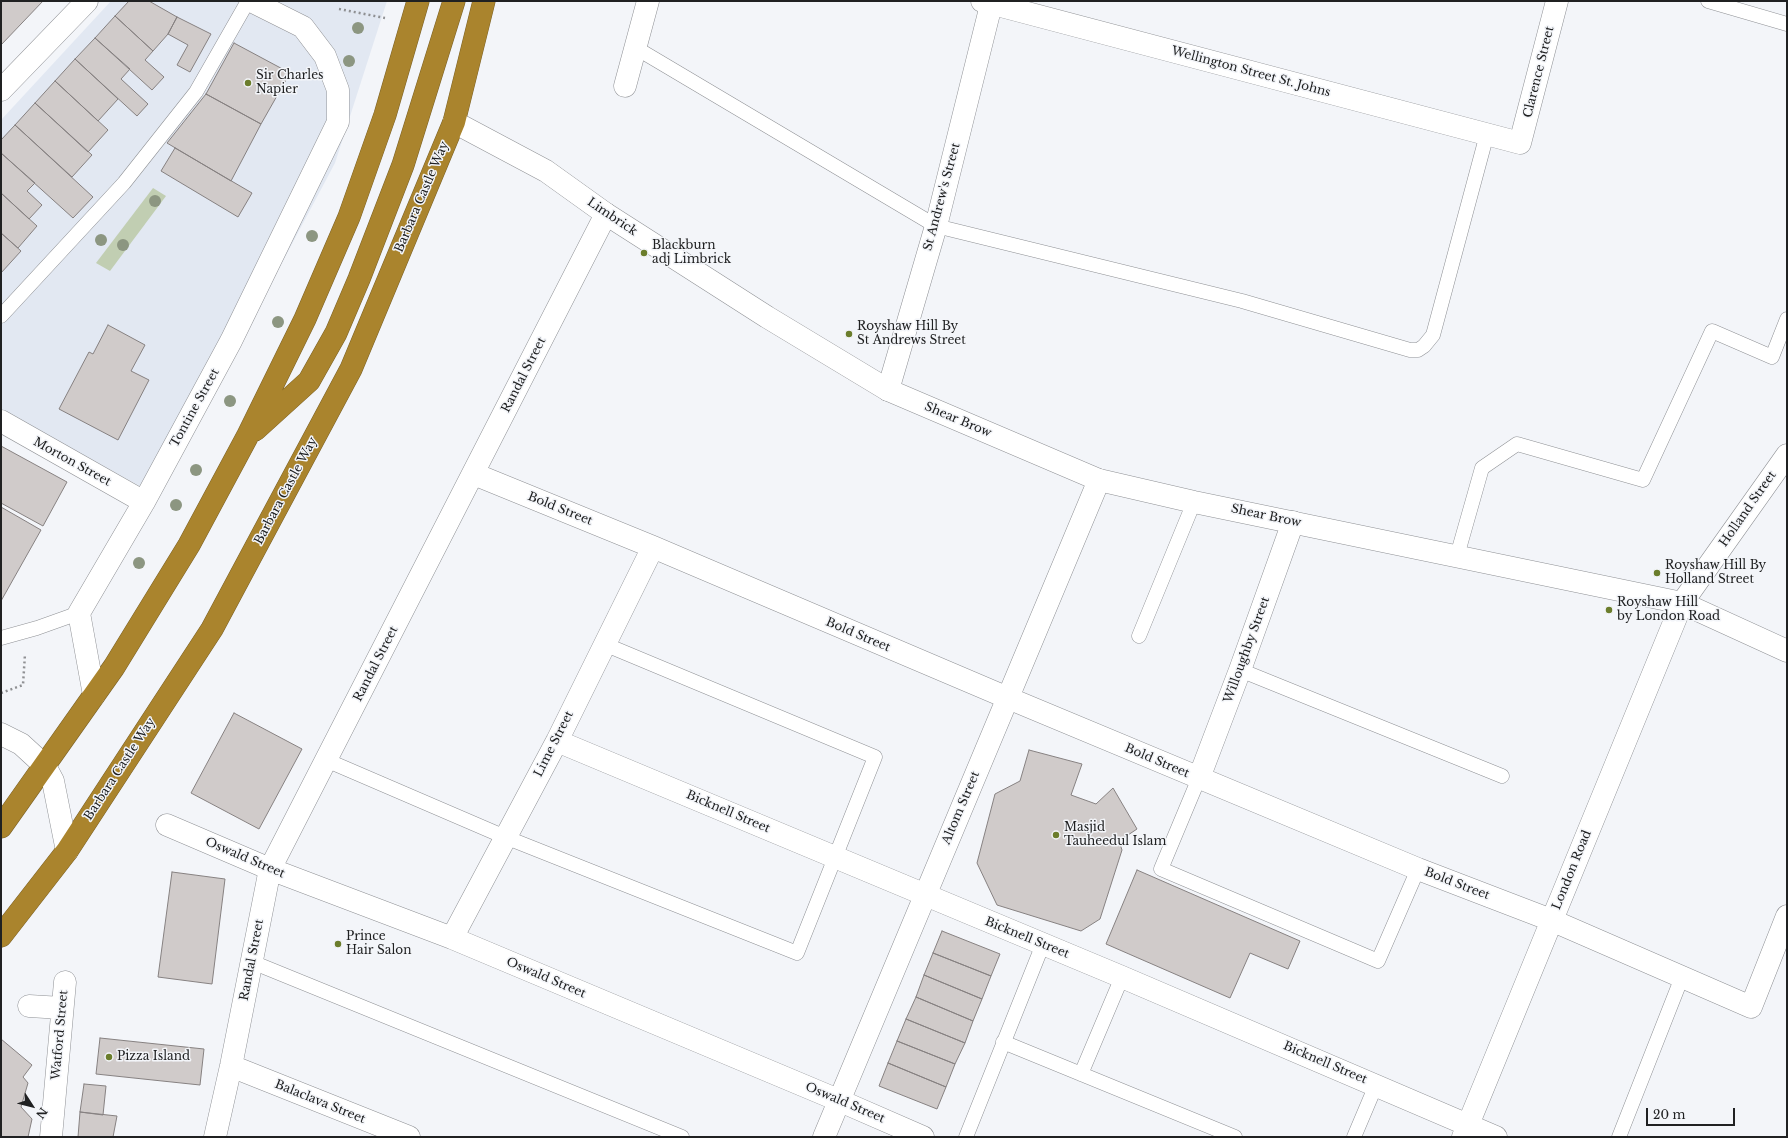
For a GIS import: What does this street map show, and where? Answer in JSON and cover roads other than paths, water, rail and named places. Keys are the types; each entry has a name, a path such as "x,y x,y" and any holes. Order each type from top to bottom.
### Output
{"highway":[{"path":"1,827 114,667 189,545 247,437 305,318 349,217 385,115 418,1"},
{"path":"247,437 309,381 336,333 359,279 403,165 454,1"},
{"name":"Barbara Castle Way","path":"1,936 67,851 212,629 351,368 454,122 484,1"}],"street":[{"path":"1,90 87,1"},
{"name":"Tontine Street","path":"79,613 144,502 231,341 338,122 338,90 325,56 303,27 251,1"},
{"path":"625,86 648,1"},
{"name":"Clarence Street","path":"1520,143 1557,1"},
{"name":"Wellington Street St. Johns","path":"989,2 1520,143"},
{"name":"St Andrew's Street","path":"888,390 936,226 989,2"},
{"name":"Limbrick","path":"454,122 546,171 606,214 767,317"},
{"name":"Randal Street","path":"215,1137 231,1066 270,869 474,474 606,214"},
{"name":"Shear Brow","path":"767,317 888,390 1099,480 1194,502 1682,603 1787,651"},
{"name":"Morton Street","path":"1,421 144,502"},
{"name":"Holland Street","path":"1682,603 1787,455"},
{"name":"Bold Street","path":"474,474 653,547 1008,698 1418,869 1551,920 1751,1007 1787,916"},
{"name":"Altom Street","path":"824,1137 838,1100 1099,480"},
{"name":"Willoughby Street","path":"1199,778 1240,670 1292,522"},
{"name":"Lime Street","path":"452,938 556,741 653,547"},
{"name":"London Road","path":"1465,1131 1682,603"},
{"path":"79,613 94,695"},
{"path":"1,734 21,744 45,766 53,781 67,851"},
{"name":"Bicknell Street","path":"556,741 835,856 924,895 1376,1085 1465,1131 1496,1137"},
{"name":"Oswald Street","path":"167,825 270,869 452,938 923,1137"},
{"name":"Watford Street","path":"51,1137 65,982"},
{"path":"29,1006 62,1008"},
{"name":"Balaclava Street","path":"231,1066 410,1137"}],"lane":[{"path":"1,316 124,183 196,92 248,1"},
{"path":"1708,1 1787,24"},
{"path":"636,48 936,226 1242,302 1410,350 1418,350 1428,343 1433,335 1487,134"},
{"path":"1457,556 1482,468 1517,444 1643,480 1712,331 1772,357 1787,319"},
{"path":"1139,636 1194,502"},
{"path":"1,638 79,613"},
{"path":"326,760 506,837 797,952 875,758 604,644"},
{"path":"1240,670 1502,776"},
{"path":"1199,778 1161,869 1371,958 1378,960 1418,869"},
{"path":"966,1137 1043,944"},
{"path":"252,962 682,1137"},
{"path":"1081,1074 1122,977"},
{"path":"1619,1137 1682,977"},
{"path":"1003,1042 1235,1137"},
{"path":"1354,1137 1376,1085"}],"place":[{"name":"Sir Charles Napier","path":"248,83"},
{"name":"Blackburn adj Limbrick","path":"644,253"},
{"name":"Royshaw Hill By St Andrews Street","path":"849,334"},
{"name":"Royshaw Hill By Holland Street","path":"1657,573"},
{"name":"Royshaw Hill by London Road","path":"1609,610"},
{"name":"Masjid Tauheedul Islam","path":"1056,835"},
{"name":"Prince Hair Salon","path":"338,944"},
{"name":"Pizza Island","path":"109,1057"}]}
